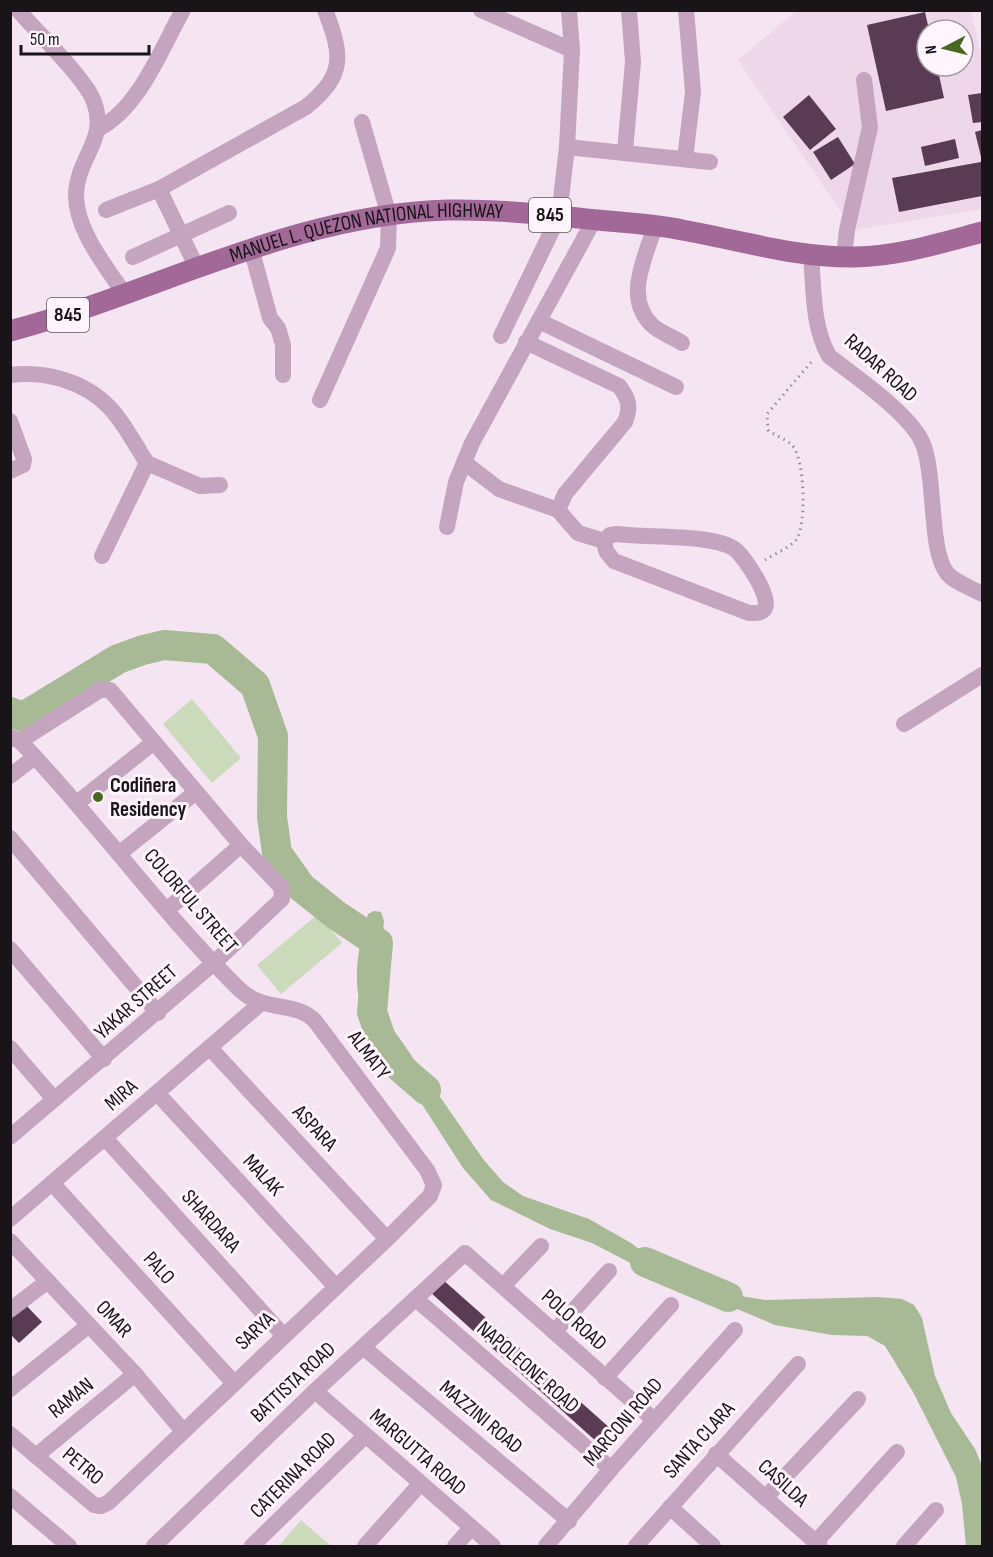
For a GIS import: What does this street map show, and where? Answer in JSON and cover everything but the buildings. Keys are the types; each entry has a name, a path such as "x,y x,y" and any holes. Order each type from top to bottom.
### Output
{"main road":[{"name":"MANUEL L. QUEZON NATIONAL HIGHWAY","path":"10,331 53,320 125,295 196,266 305,231 390,216 448,210 559,216 655,226 811,255 844,256 909,252 982,232"}],"street":[{"path":"18,10 94,100 99,128 81,169 76,193 78,209 88,239 125,295"},
{"path":"99,128 114,120 137,91 183,10"},
{"path":"106,210 159,189 306,107 325,92 334,79 338,64 336,44 325,10"},
{"path":"481,10 572,50"},
{"path":"501,336 559,216 567,147 572,50 569,10"},
{"path":"625,151 633,62 629,10"},
{"path":"685,159 693,92 686,10"},
{"path":"844,256 854,196 870,127 864,81"},
{"path":"320,400 388,249 390,216 362,122"},
{"path":"567,147 625,151 710,162"},
{"path":"159,189 196,266"},
{"path":"133,257 229,213"},
{"path":"447,527 456,482 472,443 594,220"},
{"path":"655,226 637,285 637,298 643,315 655,328 682,342"},
{"path":"251,248 270,318 278,328 283,345 283,375"},
{"name":"RADAR ROAD","path":"811,255 817,328 829,356 899,413 922,441 931,473 938,559 948,576 982,594"},
{"path":"540,321 676,387"},
{"path":"526,342 619,386 628,398 625,422 565,494 558,510"},
{"path":"10,375 30,373 74,383 110,407 147,463 200,486 220,485"},
{"path":"10,420 24,459 23,465 10,471"},
{"path":"102,556 147,463"},
{"path":"465,463 499,489 558,510 578,533 604,541"},
{"path":"617,534 715,542 734,548 758,581 766,604 760,613 749,613 614,561 606,551 604,541 617,534"},
{"path":"904,724 982,675"},
{"path":"15,739 100,690 110,690 241,845 167,910"},
{"name":"COLORFUL STREET","path":"15,739 77,803 167,910 239,990"},
{"path":"77,803 154,742"},
{"path":"10,776 34,757"},
{"path":"120,853 196,792"},
{"path":"10,838 158,1012"},
{"name":"YAKAR STREET","path":"10,1137 158,1012 282,899 281,887 241,845"},
{"path":"10,949 104,1059"},
{"name":"ALMATY","path":"239,990 260,1005 300,1011 315,1021 427,1170 434,1185"},
{"name":"MIRA","path":"10,1219 260,1005"},
{"path":"10,1048 54,1099"},
{"name":"ASPARA","path":"210,1048 387,1239"},
{"name":"MALAK","path":"157,1093 336,1287"},
{"name":"SHARDARA","path":"105,1138 284,1336"},
{"name":"PALO","path":"52,1183 233,1382"},
{"name":"SARYA","path":"101,1506 387,1239 430,1196 434,1185"},
{"name":"OMAR","path":"10,1241 135,1374 182,1430"},
{"path":"503,1286 541,1246"},
{"name":"POLO ROAD","path":"465,1252 654,1420"},
{"name":"BATTISTA ROAD","path":"154,1546 315,1391 465,1252"},
{"path":"554,1332 609,1271"},
{"path":"10,1311 48,1281"},
{"name":"NAPOLEONE ROAD","path":"416,1299 611,1469"},
{"path":"605,1378 671,1305"},
{"path":"10,1389 89,1325"},
{"name":"MARCONI ROAD","path":"546,1546 735,1330"},
{"name":"MAZZINI ROAD","path":"363,1347 569,1521"},
{"name":"SANTA CLARA","path":"636,1546 798,1364"},
{"name":"RAMAN","path":"36,1456 135,1374"},
{"name":"MARGUTTA ROAD","path":"315,1391 493,1546"},
{"path":"765,1498 858,1399"},
{"name":"PETRO","path":"10,1434 94,1504 101,1506"},
{"name":"CATERINA ROAD","path":"252,1546 365,1436"},
{"path":"818,1545 897,1452"},
{"name":"CASILDA","path":"716,1454 818,1545"},
{"path":"365,1546 420,1484"},
{"path":"10,1496 69,1546"},
{"path":"670,1507 713,1546"},
{"path":"904,1546 936,1510"},
{"path":"454,1546 471,1528"}],"path":[{"path":"750,569 795,541 800,533 802,474 795,449 790,443 768,430 767,414 825,348"}],"shaded area":[{"path":"796,11 971,11 973,18 915,18 915,78 975,78 975,29 982,60 982,209 853,230 738,60"},
{"path":"192,699 241,758 212,783 163,724"},
{"path":"374,911 381,912 384,921 377,995 380,1010 483,1159 503,1182 523,1196 589,1219 631,1243 667,1271 728,1294 765,1300 878,1297 902,1299 914,1305 922,1318 935,1376 951,1413 975,1449 982,1466 982,1546 966,1546 962,1504 956,1477 913,1392 885,1346 867,1336 832,1335 775,1325 642,1269 592,1243 550,1229 491,1200 463,1168 362,1011 357,987 361,938 368,914"},
{"path":"318,914 342,943 281,994 257,965"},
{"path":"301,1520 330,1545 279,1546"}],"waterway":[{"path":"10,712 23,717 118,659 164,645 213,649 255,685 273,736 272,817 277,853 301,887 336,915 378,943 372,1012 387,1056 426,1090"},
{"path":"645,1262 728,1297"}],"place":[{"name":"Codiñera Residency","path":"98,797"}]}
